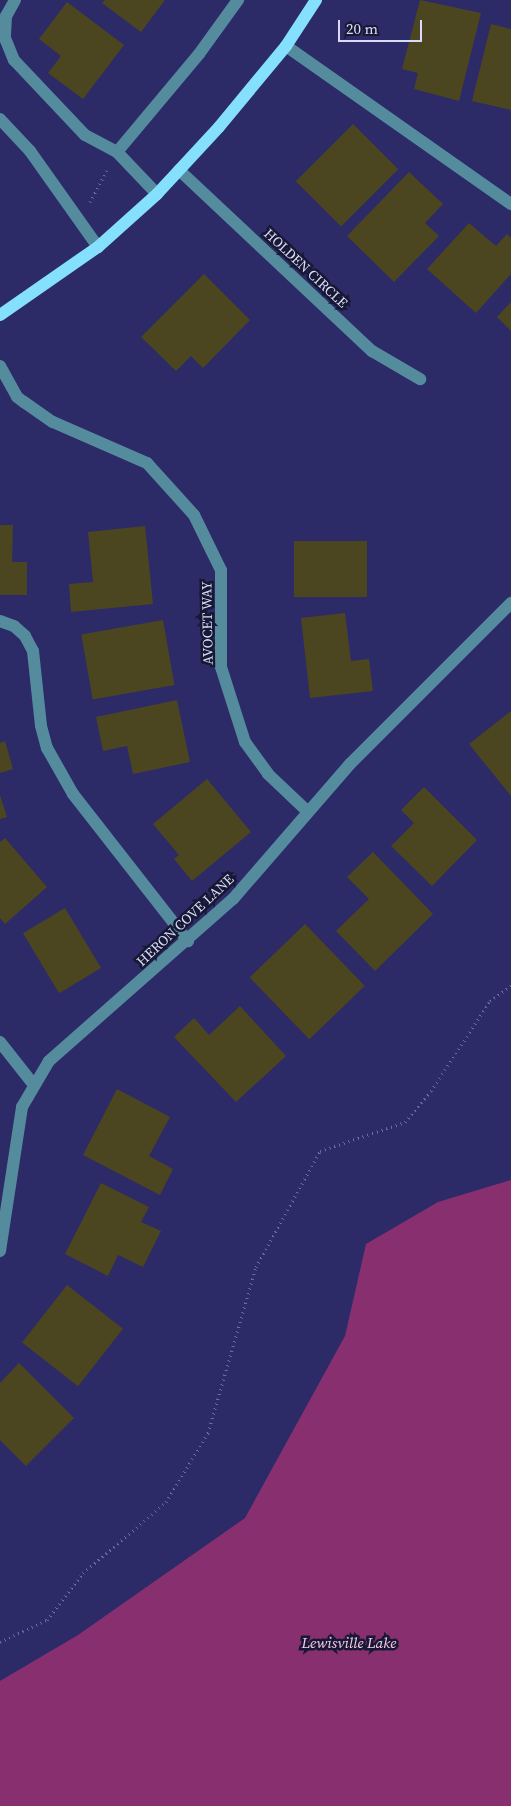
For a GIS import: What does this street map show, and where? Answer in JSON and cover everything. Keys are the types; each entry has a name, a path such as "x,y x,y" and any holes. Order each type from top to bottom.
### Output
{"main road":[{"path":"0,315 98,247 157,194 219,128 286,46 316,0"}],"street":[{"path":"15,0 6,16 5,38 14,60 85,135 117,152 157,194"},
{"path":"117,152 199,54 238,0"},
{"path":"286,46 511,204"},
{"path":"0,119 30,151 98,247"},
{"name":"HOLDEN CIRCLE","path":"179,170 372,351 420,379"},
{"name":"AVOCET WAY","path":"0,366 18,397 24,402 53,422 147,463 194,515 221,570 221,667 245,742 268,774 307,811"},
{"name":"HERON COVE LANE","path":"0,1251 22,1108 50,1061 77,1034 120,1001 233,899 307,811 511,603"},
{"path":"0,621 20,631 33,651 40,726 47,748 72,794 188,941"},
{"path":"0,1042 34,1085"}],"path":[{"path":"80,221 117,152"},
{"path":"0,1642 47,1620 84,1573 166,1502 208,1433 256,1267 320,1151 349,1138 405,1122 431,1091 490,1001 511,986"}],"water":[{"name":"Lewisville Lake","path":"511,1180 511,1806 0,1806 0,1681 78,1635 245,1518 345,1336 366,1244 438,1202"}],"building":[{"path":"105,0 165,0 141,32 102,3"},
{"path":"420,0 481,13 459,101 414,89 418,73 402,69"},
{"path":"67,2 124,45 83,99 48,73 61,56 39,39"},
{"path":"491,24 511,29 511,110 472,101"},
{"path":"353,124 398,169 341,227 296,181"},
{"path":"409,172 443,204 425,223 439,236 394,282 347,236"},
{"path":"469,223 496,246 507,234 511,238 511,274 476,313 427,269"},
{"path":"204,274 250,320 203,368 191,356 176,371 141,337"},
{"path":"511,302 511,331 497,317"},
{"path":"0,525 13,525 12,562 27,562 27,595 0,595"},
{"path":"145,526 153,604 71,612 69,584 93,582 88,532"},
{"path":"294,541 367,541 367,597 294,597"},
{"path":"345,613 351,661 369,659 373,691 310,698 301,618"},
{"path":"163,620 174,685 93,699 81,634"},
{"path":"177,700 190,762 133,774 127,746 103,751 96,717"},
{"path":"511,711 511,796 469,744"},
{"path":"5,741 13,769 0,773 0,743"},
{"path":"207,779 251,832 192,881 174,859 179,855 153,824"},
{"path":"424,787 477,840 432,886 391,846 414,823 401,810"},
{"path":"0,795 7,817 0,819"},
{"path":"5,838 47,887 5,924 0,918 0,842"},
{"path":"373,852 433,914 375,971 336,931 369,899 347,877"},
{"path":"65,908 101,968 59,993 23,933"},
{"path":"305,924 365,986 309,1039 250,977"},
{"path":"240,1006 286,1056 236,1102 174,1037 194,1018 209,1035"},
{"path":"117,1089 170,1117 149,1156 173,1169 160,1195 83,1155"},
{"path":"101,1183 149,1207 141,1222 161,1231 143,1267 118,1255 108,1276 65,1254"},
{"path":"67,1285 123,1329 78,1386 22,1343"},
{"path":"19,1363 74,1418 26,1466 0,1440 0,1383"}]}
